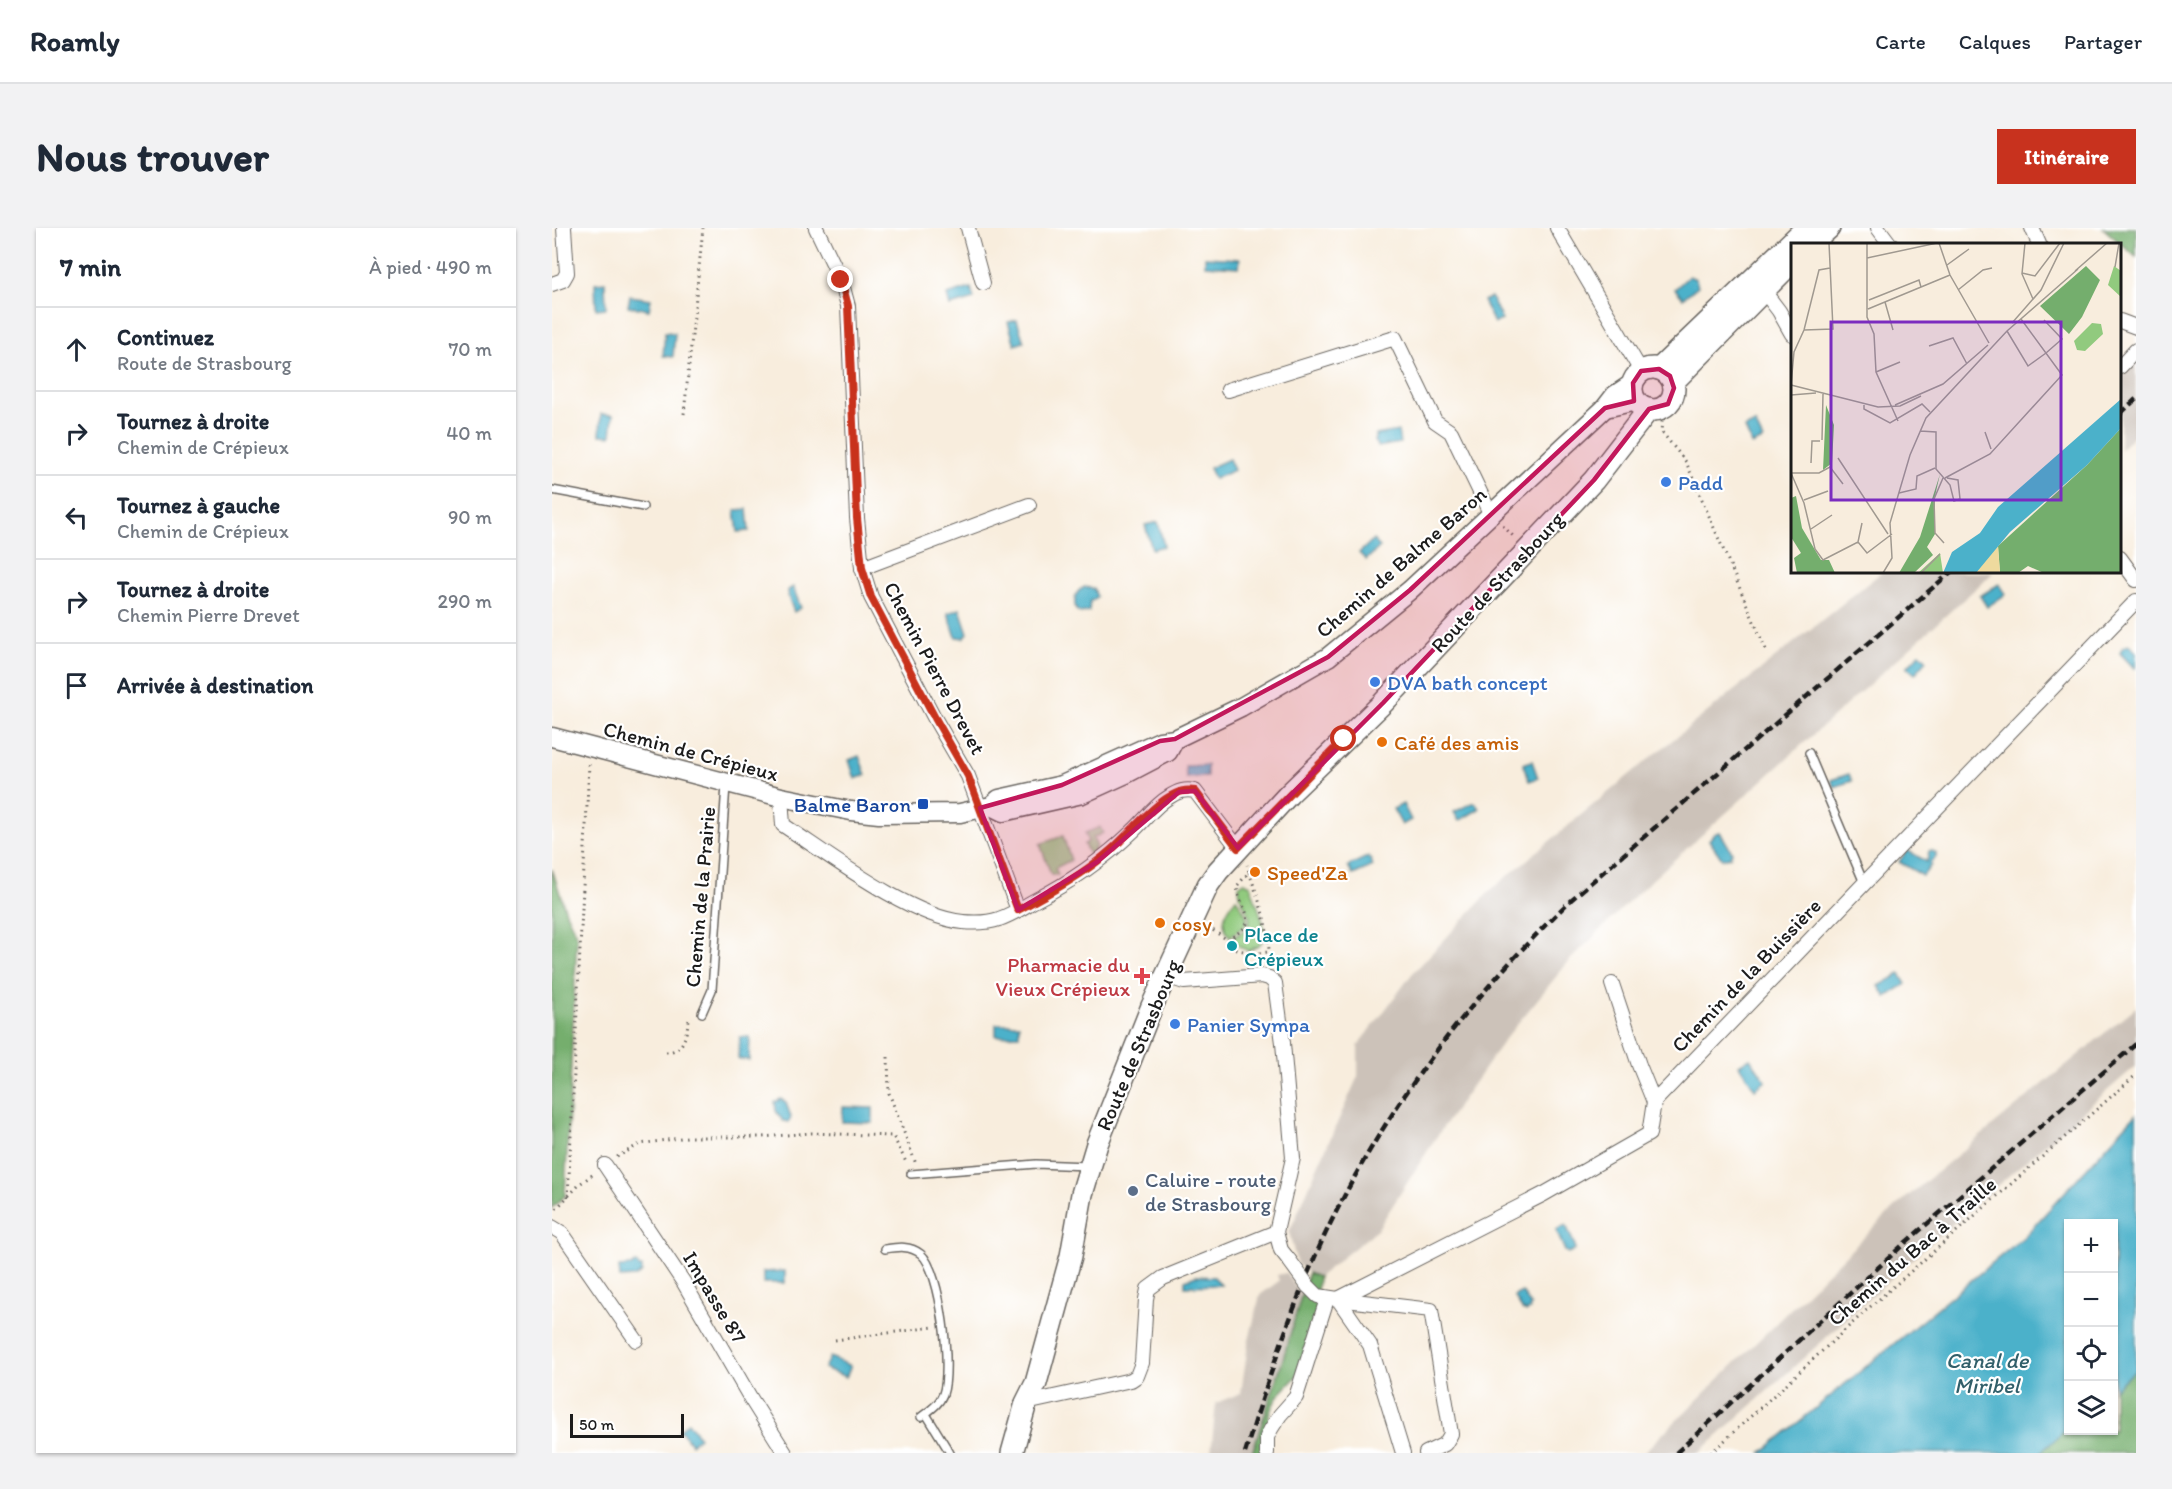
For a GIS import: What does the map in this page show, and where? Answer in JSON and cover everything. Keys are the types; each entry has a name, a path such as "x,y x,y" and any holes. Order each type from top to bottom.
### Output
{"main road":[{"path":"1792,243 1806,228"},
{"path":"1812,243 1829,228"},
{"path":"1651,389 1791,244"},
{"path":"1651,389 1791,263"},
{"name":"Route de Strasbourg","path":"1012,1453 1026,1403 1036,1383 1071,1256 1082,1194 1090,1166 1105,1123 1203,893 1218,871 1242,854 1330,753 1383,703 1594,480 1651,389"}],"street":[{"path":"552,284 563,280 567,273 564,228"},
{"name":"Chemin Pierre Drevet","path":"816,228 841,280 848,306 857,518 862,568 871,597 985,807 1018,910"},
{"path":"968,228 983,283"},
{"path":"1557,228 1651,389"},
{"path":"1878,228 1889,243"},
{"path":"2032,228 2040,243"},
{"path":"1763,290 1791,332"},
{"path":"2121,321 2136,327"},
{"path":"1228,390 1395,338 1435,421 1451,432 1497,520"},
{"path":"2121,366 2136,350"},
{"name":"Chemin de Balme Baron","path":"781,797 823,807 879,814 960,813 985,807 999,799 1062,785 1160,741 1175,739 1241,707 1328,657 1497,520 1615,395 1651,389"},
{"path":"862,568 1029,505"},
{"path":"2121,559 2136,580"},
{"name":"Chemin de la Buissière","path":"1654,1102 2136,601"},
{"name":"Chemin de Crépieux","path":"552,737 781,797 783,825 873,884 918,908 942,918 962,922 999,919 1062,886 1097,862 1133,831 1155,808 1179,792 1195,791 1242,854"},
{"path":"1166,976 1184,982 1262,976 1275,983 1283,1043 1293,1158 1276,1232 1281,1250 1318,1296 1431,1310 1451,1434 1445,1444 1426,1453"},
{"path":"1267,1453 1267,1437 1270,1429 1296,1398 1332,1299 1544,1194 1649,1134 1654,1102 1612,984"},
{"name":"Impasse 87","path":"605,1165 684,1283 785,1453"},
{"path":"552,1227 562,1233 636,1340"},
{"path":"1026,1403 1131,1380 1137,1376 1142,1363 1148,1289 1163,1278 1276,1232"},
{"path":"1332,1299 1370,1345 1403,1453"}],"lane":[{"path":"552,490 643,507"},
{"path":"1809,753 1864,884"},
{"name":"Chemin de la Prairie","path":"702,1013 712,990 726,782"},
{"path":"915,1173 1036,1164 1090,1166"},
{"path":"885,1249 909,1248 922,1255 930,1266 944,1325 944,1391 934,1407 923,1415 950,1453"}],"path":[{"path":"684,414 704,228"},
{"path":"1651,389 1661,431 1686,462 1767,652"},
{"path":"1497,520 1515,538"},
{"path":"568,1197 590,747"},
{"path":"1242,854 1268,933 1275,983"},
{"path":"1228,940 1246,926 1248,921 1247,913 1239,899 1237,886 1249,872"},
{"path":"1204,924 1228,940 1237,950 1269,952"},
{"path":"666,1052 678,1050 682,1046 689,1020 702,1013"},
{"path":"888,1057 889,1094 915,1173"},
{"name":"Chemin du Bac à Traille","path":"1711,1453 1870,1307 2136,1075"},
{"path":"552,1213 581,1183 636,1146 687,1137 762,1137 811,1133 893,1136 915,1173"},
{"path":"835,1340 944,1325"}],"highlighted area":[{"path":"1659,369 1670,376 1674,388 1668,404 1649,409 1594,480 1383,703 1238,848 1195,791 1179,792 1097,862 1018,910 980,808 1062,785 1160,741 1175,739 1328,657 1410,590 1605,408 1634,401 1633,383 1641,371"}],"shaded area":[{"path":"2136,358 2136,433 2121,449 2121,371"},
{"path":"1881,573 1993,573 1644,887 1569,961 1505,1039 1437,1136 1377,1230 1318,1277 1308,1273 1297,1264 1289,1232 1358,1076 1358,1046 1412,974 1492,889 1634,771"},
{"path":"2136,1007 2136,1066 1919,1253 1699,1453 1643,1453 1895,1207"},
{"path":"1286,1273 1316,1314 1295,1379 1277,1397 1269,1414 1268,1453 1211,1453 1216,1403 1241,1393 1248,1344 1260,1295 1279,1281 1277,1275"}],"green space":[{"path":"2103,228 2136,228 2136,257"},
{"path":"1100,827 1103,833 1093,838 1097,847 1094,849 1096,853 1090,856 1084,844 1088,842 1085,833"},
{"path":"1063,836 1071,860 1055,868 1058,875 1051,874 1040,844"},
{"path":"552,869 566,912 577,936 565,1196 552,1208"},
{"path":"1244,882 1251,885 1264,932 1259,946 1248,951 1232,939 1246,929 1249,922 1248,913 1239,892 1239,886"},
{"path":"1236,898 1247,920 1242,928 1230,937 1226,932 1224,921"},
{"path":"1308,1273 1318,1277 1316,1314 1297,1376 1277,1397 1269,1414 1268,1453 1252,1453 1281,1366"},
{"path":"2136,1369 2136,1453 2040,1453 2064,1432 2064,1435 2118,1435 2118,1385"}],"water":[{"path":"1205,257 1240,259 1239,267 1205,265"},
{"path":"1689,276 1696,279 1698,286 1683,298 1675,289"},
{"path":"605,282 606,308 596,309 595,283"},
{"path":"971,288 974,299 950,306 947,295"},
{"path":"630,296 651,299 649,310 628,306"},
{"path":"1491,297 1502,320 1494,323 1483,301"},
{"path":"1017,320 1024,342 1015,345 1008,322"},
{"path":"665,332 675,333 673,357 663,356"},
{"path":"601,414 613,415 611,436 600,435"},
{"path":"1755,423 1763,440 1752,445 1745,428"},
{"path":"1398,431 1400,443 1378,447 1374,441 1376,435"},
{"path":"1229,459 1234,470 1214,479 1209,468"},
{"path":"747,509 749,531 738,532 735,510"},
{"path":"1158,522 1164,546 1152,549 1145,525"},
{"path":"1373,540 1380,547 1366,560 1359,553"},
{"path":"1999,584 2006,594 1987,607 1980,596"},
{"path":"793,587 801,608 794,612 788,596 788,590"},
{"path":"1085,587 1094,589 1097,597 1090,601 1089,611 1081,613 1076,610 1075,599 1077,593"},
{"path":"960,609 968,633 964,638 956,637 948,613"},
{"path":"2129,645 2136,652 2135,669 2120,653 2123,647"},
{"path":"1920,653 1927,660 1915,674 1907,667"},
{"path":"859,756 866,775 855,779 849,760"},
{"path":"1532,761 1538,778 1529,781 1523,764"},
{"path":"1207,765 1207,777 1186,778 1185,766"},
{"path":"1849,774 1852,781 1834,787 1831,780"},
{"path":"1476,803 1479,809 1459,821 1454,812"},
{"path":"1403,804 1411,820 1402,825 1393,809"},
{"path":"1720,832 1732,852 1730,857 1722,859 1709,840 1714,834"},
{"path":"1907,850 1927,862 1929,851 1936,853 1936,857 1923,876 1899,862"},
{"path":"1369,856 1373,866 1353,875 1348,866"},
{"path":"1900,974 1906,984 1886,997 1879,986"},
{"path":"996,1024 1019,1024 1019,1035 996,1036"},
{"path":"740,1037 750,1037 749,1060 738,1059"},
{"path":"1750,1058 1766,1081 1755,1089 1739,1065"},
{"path":"781,1099 786,1103 791,1117 789,1122 783,1121 776,1111 775,1102"},
{"path":"843,1107 873,1108 873,1123 842,1122"},
{"name":"Canal de Miribel","path":"2136,1114 2136,1369 2118,1385 2118,1219 2064,1219 2064,1432 2040,1453 1761,1453 2025,1236"},
{"path":"1566,1225 1575,1246 1575,1250 1568,1253 1556,1230"},
{"path":"636,1263 642,1267 642,1272 635,1277 620,1278 619,1267"},
{"path":"785,1271 785,1283 763,1283 763,1272"},
{"path":"1196,1276 1214,1277 1221,1285 1185,1286 1185,1280"},
{"path":"1522,1292 1531,1306 1526,1312 1514,1296"},
{"path":"830,1357 851,1366 846,1377 824,1368"},
{"path":"688,1422 699,1437 691,1444 682,1432 678,1431"}],"railway":[{"path":"2121,413 2136,399"},
{"path":"1245,1453 1295,1304 1333,1218 1382,1130 1409,1088 1470,1009 1536,934 1572,899 1950,573"},
{"path":"1676,1453 1905,1243 2136,1044"}],"place":[{"name":"Padd","path":"1666,482"},
{"name":"DVA bath concept","path":"1375,682"},
{"name":"Café des amis","path":"1382,742"},
{"name":"Balme Baron","path":"923,804"},
{"name":"Speed'Za","path":"1255,872"},
{"name":"cosy","path":"1160,923"},
{"name":"Place de Crépieux","path":"1232,946"},
{"name":"Pharmacie du Vieux Crépieux","path":"1142,976"},
{"name":"Panier Sympa","path":"1175,1024"},
{"name":"Caluire - route de Strasbourg","path":"1133,1191"}],"route":[{"path":"841,280 848,306 857,518 862,568 871,597 968,776 1018,910 1062,886 1097,862 1133,831 1155,808 1179,792 1195,791 1238,848 1344,739"}]}
